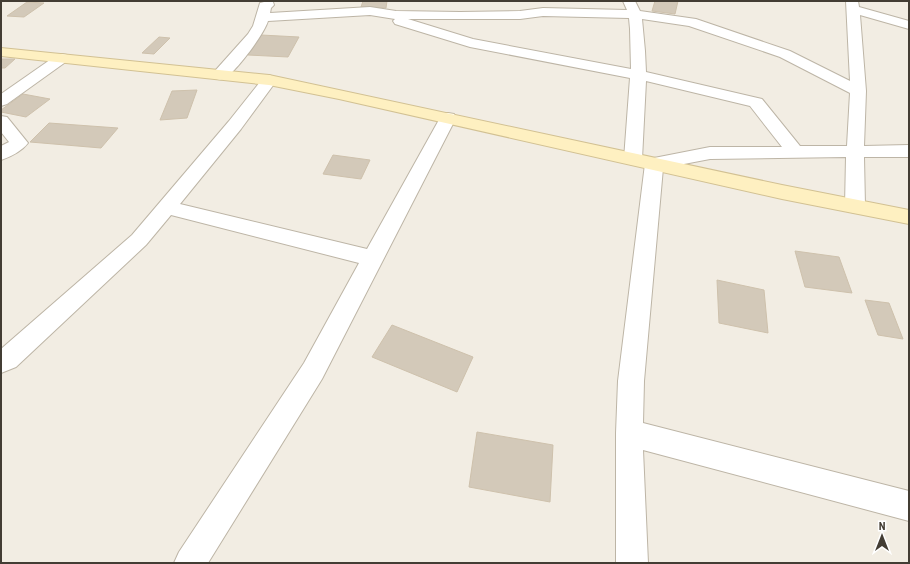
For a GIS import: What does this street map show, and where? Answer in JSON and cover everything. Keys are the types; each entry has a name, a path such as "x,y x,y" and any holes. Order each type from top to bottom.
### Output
{"street":[{"path":"219,75 256,35 266,8 280,1"},
{"path":"330,1 370,11 470,43 638,75 756,102 796,153"},
{"path":"442,15 450,1"},
{"path":"855,206 855,152 858,91 852,5 909,25"},
{"path":"266,8 370,11 396,15 506,16 543,12 632,8 691,22 785,54 858,91"},
{"path":"632,8 638,75 643,162 629,433 632,563"},
{"path":"1,52 269,80 782,192 909,217"},
{"path":"1,101 62,58"},
{"path":"3,362 139,240 235,126 269,80"},
{"path":"190,563 314,371 448,118"},
{"path":"1,121 19,143 1,154"},
{"path":"643,162 710,152 796,153 909,151"},
{"path":"166,207 374,259"},
{"path":"629,433 909,506"}],"building":[{"path":"363,1 387,1 386,8 361,7"},
{"path":"655,1 678,1 675,14 652,11"},
{"path":"27,2 44,3 24,17 7,16"},
{"path":"261,35 299,37 288,57 248,55"},
{"path":"159,37 170,38 154,54 142,53"},
{"path":"1,59 15,59 5,68 1,68"},
{"path":"197,90 187,118 160,120 172,91"},
{"path":"23,94 50,99 26,117 1,112 1,110"},
{"path":"49,123 118,128 101,148 30,142"},
{"path":"333,155 370,160 361,179 323,174"},
{"path":"795,251 839,257 852,293 805,287"},
{"path":"717,280 764,290 768,333 719,323"},
{"path":"865,300 889,303 903,339 878,335"},
{"path":"392,325 473,357 457,392 372,357"},
{"path":"477,432 553,445 550,502 469,487"}]}
